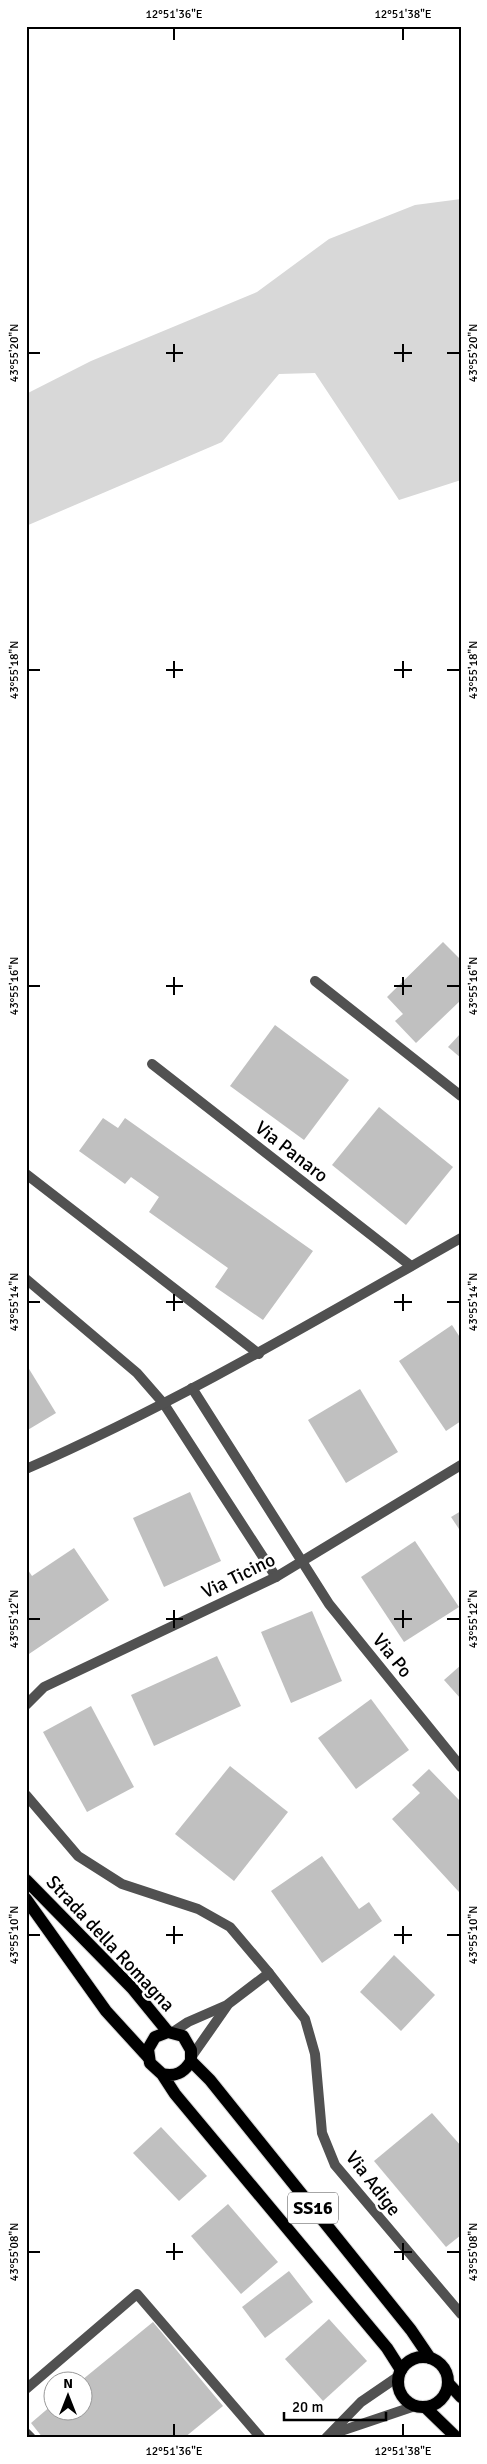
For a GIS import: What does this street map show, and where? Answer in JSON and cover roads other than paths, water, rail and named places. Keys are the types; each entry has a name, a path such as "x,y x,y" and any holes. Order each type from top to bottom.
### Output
{"main road":[{"name":"Strada della Romagna","path":"26,1880 132,1988 170,2032 187,2040 191,2058 405,2322 430,2358 444,2367 448,2382 461,2397"},
{"name":"Strada della Romagna","path":"26,1899 106,2011 148,2057 153,2068 162,2074 176,2094 387,2348 400,2373 402,2394 420,2406 457,2438"},
{"name":"Strada della Romagna","path":"148,2057 152,2040 159,2034 170,2032"},
{"path":"162,2074 173,2076 179,2073 191,2058"},
{"path":"400,2373 414,2359 430,2358"},
{"path":"420,2406 441,2399 448,2389 448,2382"}],"street":[{"path":"315,981 461,1096"},
{"name":"Via Panaro","path":"152,1064 411,1266"},
{"path":"26,1174 259,1354"},
{"path":"26,1469 164,1404 259,1354 461,1238"},
{"path":"26,1279 137,1373 164,1404 276,1577"},
{"path":"192,1388 303,1562"},
{"name":"Via Ticino","path":"26,1705 44,1686 276,1577 461,1465"},
{"name":"Via Po","path":"303,1562 329,1604 461,1767"},
{"path":"26,1795 78,1856 122,1884 198,1909 230,1927 268,1973 227,2005 170,2032"},
{"name":"Via Adige","path":"268,1973 305,2019 316,2054 322,2133 335,2165 461,2314"},
{"path":"191,2058 227,2005"},
{"path":"26,2389 137,2294 261,2438"},
{"path":"328,2437 361,2402 400,2373"},
{"path":"328,2437 420,2406"},
{"path":"26,2433 30,2438"}]}
